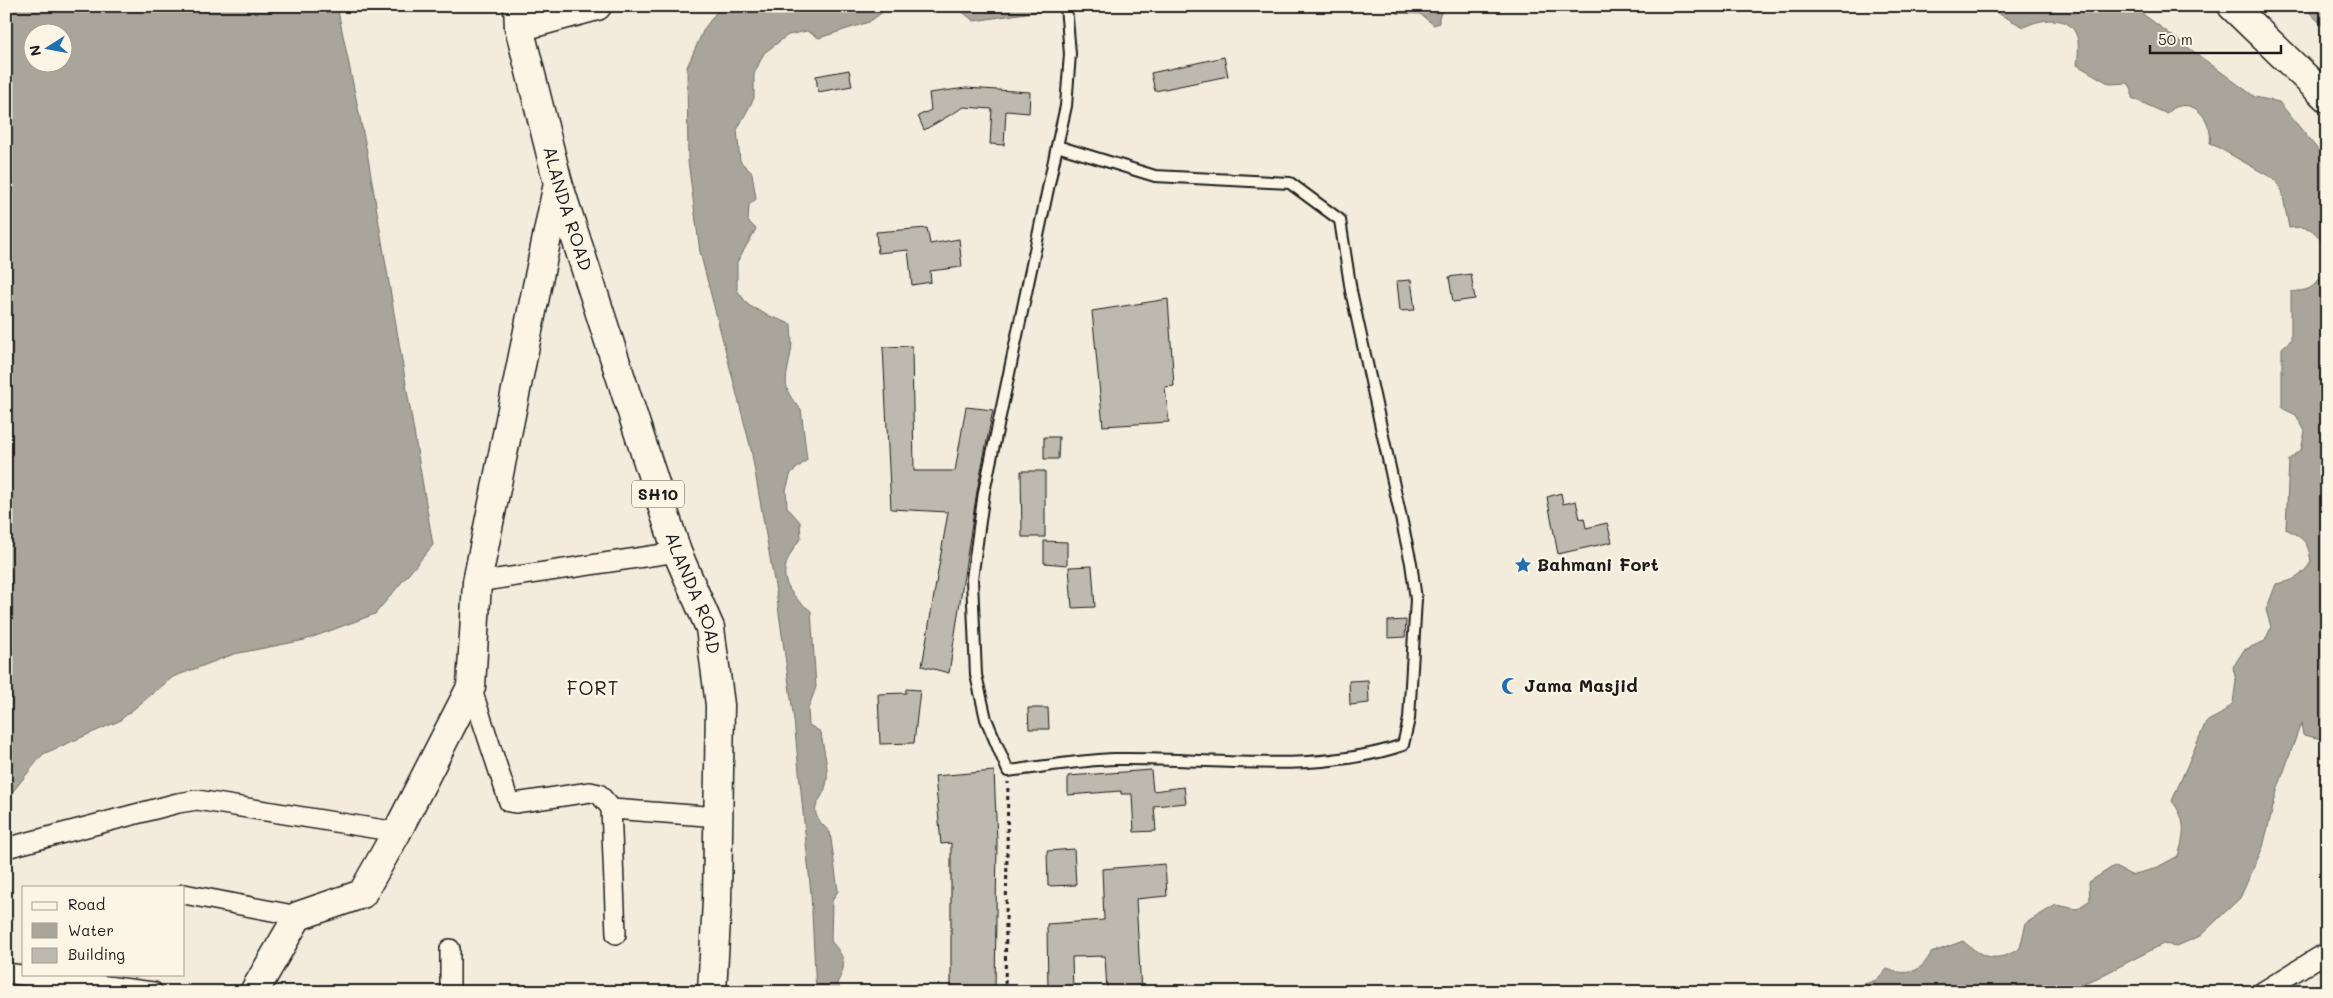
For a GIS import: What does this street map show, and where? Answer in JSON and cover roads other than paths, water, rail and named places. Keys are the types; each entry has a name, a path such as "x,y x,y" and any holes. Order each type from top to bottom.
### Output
{"main road":[{"path":"518,16 597,6"},
{"path":"2232,6 2327,98"},
{"name":"ALANDA ROAD","path":"518,16 558,184 676,552 710,628 720,705 719,817 712,992"},
{"path":"254,992 298,916 362,894 397,832 471,686 478,582 558,184"}],"street":[{"path":"478,582 676,552"},
{"path":"471,686 509,802 515,803 590,792 599,794 611,808 616,934"},
{"path":"6,848 178,803 197,800 397,832"},
{"path":"611,808 719,817"},
{"path":"185,894 298,916"},
{"path":"450,948 450,992"},
{"path":"2274,989 2327,952"},
{"path":"6,973 22,975"},
{"path":"29,976 153,992"}],"lane":[{"path":"1057,146 1155,176 1290,183 1340,220 1351,291 1411,563 1416,599 1409,719 1403,745 1380,753 1321,760 1244,763 1114,759 1008,771 986,719 976,675 972,579 984,492 1057,146 1066,106 1070,54 1066,6"}],"water":[{"path":"6,6 337,6 367,152 433,545 375,614 305,640 234,654 173,677 119,721 43,754 6,800"},
{"path":"729,6 891,6 869,22 819,38 807,31 788,35 764,53 754,74 754,98 737,130 740,161 752,173 756,199 749,205 748,221 756,229 737,262 737,290 748,305 791,324 792,349 786,382 790,395 801,409 807,460 791,473 786,490 787,507 800,522 801,538 788,559 785,577 787,586 793,594 811,611 816,687 808,709 809,725 821,732 826,763 827,780 816,806 816,811 821,823 830,832 838,891 832,901 831,941 843,960 843,971 837,983 842,992 816,992 811,894 794,720 776,592 751,449 700,252 688,161 687,67 704,29 718,10"},
{"path":"955,6 1038,6 1039,11 974,21"},
{"path":"1394,6 1445,6 1439,17 1439,23 1434,25 1420,14 1396,13"},
{"path":"1984,6 2132,6 2255,97 2279,102 2327,161 2327,740 2303,735 2301,723 2277,791 2263,847 2240,898 2200,936 2177,946 2163,944 2097,978 2060,992 1842,992 1876,980 1887,969 1907,972 1918,969 1931,953 1963,941 1984,955 1991,957 2005,956 2020,948 2026,923 2056,905 2077,909 2090,900 2089,882 2114,866 2131,875 2154,869 2178,856 2183,827 2180,815 2172,801 2206,722 2221,714 2233,703 2236,681 2233,667 2244,650 2265,641 2271,627 2266,610 2276,584 2296,578 2311,562 2307,545 2304,541 2286,529 2289,460 2301,450 2305,431 2296,415 2282,408 2282,348 2291,340 2291,292 2310,288 2321,277 2324,270 2324,246 2320,239 2310,229 2300,227 2289,228 2282,191 2274,179 2210,143 2209,128 2197,110 2184,105 2175,108 2167,114 2132,98 2132,89 2128,83 2110,84 2077,65 2078,41 2076,34 2067,23 2045,20 2024,27"},
{"path":"2303,6 2327,6 2327,30"}],"place":[{"name":"Bahmani Fort","path":"1523,565"},
{"name":"Jama Masjid","path":"1510,686"}],"district":[{"name":"FORT","path":"593,688"}]}
